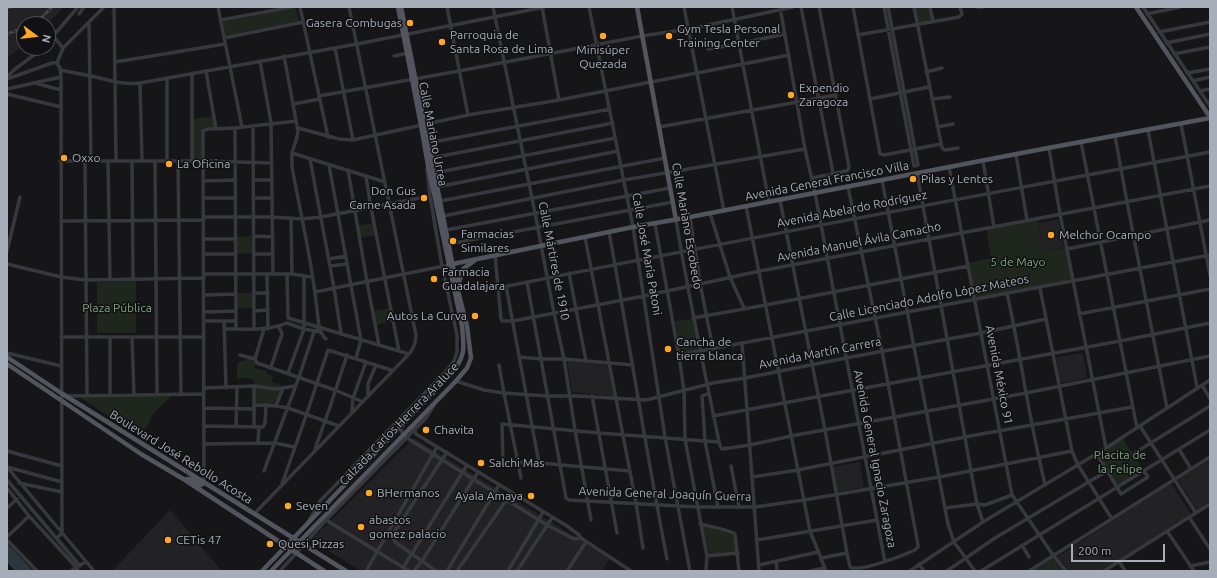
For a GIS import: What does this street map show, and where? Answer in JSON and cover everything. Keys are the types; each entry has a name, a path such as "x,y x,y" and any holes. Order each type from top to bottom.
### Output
{"main road":[{"name":"Calle Mariano Urrea","path":"398,7 449,244 450,264"},
{"name":"Calle Mariano Urrea","path":"401,7 405,34"},
{"name":"Calle Mariano Escobedo","path":"637,7 676,220"},
{"path":"1136,7 1210,118"},
{"name":"Avenida General Francisco Villa","path":"450,264 633,227 1210,118"},
{"name":"Calle Mariano Urrea","path":"423,124 428,165 450,264"},
{"path":"457,287 466,265 478,258"},
{"name":"Calzada Carlos Herrera Araluce","path":"272,571 292,549 414,428 435,402 467,368 471,354 467,326 450,264"},
{"name":"Calzada Carlos Herrera Araluce","path":"262,571 439,387 460,363 464,349 462,326 450,264"},
{"name":"Boulevard José Rebollo Acosta","path":"7,357 159,455 346,571"},
{"name":"Boulevard José Rebollo Acosta","path":"7,364 138,452 185,480 324,571"},
{"path":"435,383 439,387"},
{"path":"138,452 144,449 159,455"},
{"path":"185,480 190,479 201,485 204,483"}],"street":[{"path":"56,34 78,7"},
{"path":"79,14 84,7"},
{"path":"57,538 62,533 63,394 61,366 61,77 59,65 57,63 63,48 104,7"},
{"path":"114,7 116,161"},
{"path":"218,7 242,127"},
{"path":"220,20 292,7"},
{"path":"300,7 328,137"},
{"path":"254,514 352,411 363,402 392,370 409,354 414,347 416,335 349,7"},
{"path":"447,7 468,115"},
{"name":"Calle Mártires de 1910","path":"493,7 564,359 591,520"},
{"path":"60,70 115,82 130,84 140,83 357,44 543,7 559,100"},
{"name":"Calle José María Patoni","path":"589,7 639,260 665,438 690,571"},
{"path":"684,7 724,211"},
{"path":"732,7 769,202"},
{"path":"293,104 343,92 689,28 780,8 793,7"},
{"path":"800,7 833,173"},
{"path":"812,178 849,170 819,7"},
{"path":"853,7 880,152 883,155 941,144"},
{"path":"884,7 890,29 913,149"},
{"path":"888,7 890,29"},
{"path":"914,7 941,144 943,150 958,148"},
{"path":"930,7 933,21"},
{"path":"858,35 959,17 962,13 960,7"},
{"path":"1143,7 1187,73 1209,102 1210,106"},
{"path":"1147,14 1180,7"},
{"name":"Avenida General Ignacio Zaragoza","path":"780,8 805,149 816,193 884,562"},
{"path":"90,22 91,161"},
{"path":"224,38 303,22"},
{"path":"1160,32 1210,22"},
{"path":"354,27 372,23"},
{"path":"751,41 785,34"},
{"path":"1161,44 1210,34"},
{"path":"56,39 63,48"},
{"path":"115,62 225,44"},
{"path":"708,49 739,44"},
{"path":"1174,54 1210,47"},
{"path":"335,48 353,140"},
{"path":"394,56 409,53"},
{"path":"298,128 328,137 353,140 468,115 559,100 789,55"},
{"path":"7,78 14,70 32,56"},
{"path":"284,56 298,128 292,153 292,167 315,292 320,328 322,336 326,339"},
{"path":"260,61 271,123 273,274"},
{"path":"7,78 52,63 57,63"},
{"path":"926,72 942,68"},
{"path":"1187,73 1210,69"},
{"path":"14,70 15,76"},
{"path":"206,71 216,129"},
{"path":"192,73 192,161"},
{"path":"7,89 61,77"},
{"path":"1193,81 1210,77"},
{"path":"166,78 167,161"},
{"path":"35,83 61,90"},
{"path":"140,83 142,161"},
{"path":"870,99 929,87"},
{"path":"1200,91 1210,89"},
{"path":"7,94 61,107"},
{"path":"659,127 836,95"},
{"path":"932,99 950,97"},
{"path":"428,143 610,109"},
{"path":"204,483 204,131 208,129 235,128 296,121"},
{"path":"431,158 613,123"},
{"path":"938,127 953,124"},
{"path":"1181,124 1208,256 1210,276"},
{"path":"253,126 254,329"},
{"path":"235,128 236,329"},
{"path":"1148,130 1198,387"},
{"path":"1115,136 1126,202 1167,408"},
{"path":"434,173 616,138"},
{"path":"1081,142 1132,407 1138,427 1151,443 1196,513"},
{"path":"1049,148 1060,214 1106,448"},
{"path":"443,216 624,180 805,149"},
{"path":"437,187 618,152"},
{"name":"Avenida Abelardo Rodríguez","path":"498,288 720,243 923,207 989,193 1210,152"},
{"path":"292,153 385,182"},
{"path":"1016,155 1027,220"},
{"path":"440,201 665,158"},
{"path":"310,159 329,259 341,334"},
{"path":"60,161 204,161 272,163"},
{"path":"85,161 87,395"},
{"path":"108,161 110,280"},
{"path":"132,161 133,279"},
{"path":"155,161 157,394"},
{"path":"178,161 181,395"},
{"path":"983,161 994,226"},
{"path":"329,165 361,340 356,358"},
{"path":"305,526 320,501 435,383 454,361 458,344 456,328 442,266 427,177 428,165"},
{"name":"Avenida México 91","path":"949,168 1012,495 1053,555 1066,571"},
{"path":"348,170 366,282 379,345"},
{"path":"917,173 977,504 983,522"},
{"path":"366,177 399,351"},
{"path":"204,181 235,180"},
{"path":"253,180 272,180"},
{"path":"882,180 908,312 925,411 950,533 954,542 975,571"},
{"name":"Avenida Manuel Ávila Camacho","path":"498,288 501,320 513,320 644,296 700,283 962,232 1210,186"},
{"path":"780,200 825,430 847,553 850,567 855,569 884,562 917,549 918,545 882,351 856,219 848,187"},
{"path":"446,230 670,188"},
{"path":"61,221 156,221 235,217 302,219 338,214 430,196"},
{"path":"7,251 20,197"},
{"path":"204,198 235,198"},
{"path":"253,198 272,198"},
{"path":"449,244 673,202"},
{"path":"746,206 810,531 826,569 810,571"},
{"path":"710,213 730,277 744,308"},
{"path":"690,217 700,283 713,349"},
{"path":"288,323 291,219"},
{"name":"Calle Mariano Escobedo","path":"676,220 687,286 718,442 721,448 724,449 750,445"},
{"path":"1067,249 1210,220"},
{"path":"655,224 679,355 684,391 685,439 707,556 706,569"},
{"path":"609,232 667,559"},
{"path":"254,236 273,237"},
{"path":"585,237 597,305 617,399 643,548"},
{"path":"204,239 235,239"},
{"path":"204,254 235,254"},
{"path":"254,254 273,254"},
{"path":"495,255 498,288"},
{"path":"329,259 346,256"},
{"name":"Calle Licenciado Adolfo López Mateos","path":"679,355 1208,256"},
{"path":"7,264 61,277 86,280 156,280 204,276 273,274 289,274 312,277"},
{"path":"330,266 347,264"},
{"path":"315,292 450,264"},
{"path":"694,318 968,266"},
{"path":"569,273 586,361"},
{"path":"255,360 266,329 268,310 267,275"},
{"path":"288,373 304,329 304,276"},
{"path":"527,282 560,466"},
{"path":"506,286 539,463"},
{"path":"1040,288 1072,451 1078,465 1112,519"},
{"path":"1079,314 1210,289"},
{"path":"254,293 268,293"},
{"path":"1007,293 1021,359 1038,458 1045,484"},
{"path":"204,295 236,294"},
{"path":"254,311 268,310"},
{"path":"204,312 236,311"},
{"path":"288,318 409,354"},
{"name":"Avenida Martín Carrera","path":"456,381 478,388 504,393 547,396 592,396 639,401 660,398 718,382 914,346 1046,319"},
{"path":"204,321 236,320"},
{"path":"224,321 226,388"},
{"path":"224,329 266,329 278,327 288,323 304,329 321,332"},
{"path":"714,416 986,365 1120,342 1210,323"},
{"path":"271,367 282,334 278,327"},
{"path":"264,471 315,331 320,328"},
{"path":"61,337 204,337"},
{"path":"110,337 110,395"},
{"path":"132,337 134,394"},
{"path":"742,344 759,571"},
{"path":"281,485 307,414 328,350 392,370"},
{"path":"7,353 61,366"},
{"path":"240,355 335,390 363,402"},
{"path":"314,452 347,356"},
{"path":"750,445 791,436 1026,393 1210,356"},
{"path":"519,357 633,365"},
{"path":"352,411 353,398 366,362"},
{"path":"368,396 368,384 376,365"},
{"path":"500,365 521,478"},
{"path":"910,571 983,522 1097,454 1210,380"},
{"path":"1202,385 1210,399"},
{"path":"204,388 237,388 254,386 275,389 296,386"},
{"path":"254,386 254,407 258,443"},
{"path":"236,427 237,388"},
{"path":"276,406 283,388"},
{"path":"709,393 702,396 705,441 718,507"},
{"path":"63,394 204,394"},
{"path":"592,396 617,532"},
{"path":"204,426 263,427 265,425 266,405"},
{"path":"204,408 237,409 266,405 276,406 288,408 326,420 339,426"},
{"path":"1133,454 1210,406"},
{"path":"752,477 798,470 965,437 1000,432 1132,407"},
{"path":"630,471 539,463 503,462 502,424 718,442"},
{"path":"400,426 405,437 538,518 547,525 574,539 581,538"},
{"path":"414,428 416,434 574,531 586,542 626,570 631,571"},
{"path":"981,571 1209,431"},
{"path":"280,571 405,437"},
{"path":"425,449 429,442"},
{"path":"204,444 275,443 294,447"},
{"path":"366,571 437,447"},
{"path":"1179,449 1190,469"},
{"path":"7,451 62,466"},
{"name":"Avenida General Joaquín Guerra","path":"560,466 566,498 569,500 636,503 657,506 755,507 907,483 1072,451"},
{"path":"436,571 395,542 392,538 393,534 447,452"},
{"path":"1097,454 1121,494 1148,477 1144,471"},
{"path":"1029,571 1210,457"},
{"path":"403,568 467,465"},
{"path":"731,466 739,507"},
{"path":"7,467 62,482"},
{"path":"7,467 94,571"},
{"path":"947,571 995,538 1107,471"},
{"path":"414,571 422,561 478,472"},
{"path":"7,480 57,538 78,566 78,571"},
{"path":"19,483 62,492"},
{"path":"446,571 499,485"},
{"path":"7,488 29,516 78,566"},
{"path":"457,571 511,492"},
{"path":"945,508 977,504 985,505 1012,495"},
{"path":"7,508 17,499"},
{"path":"1104,571 1210,504"},
{"path":"508,571 538,518 543,512"},
{"path":"29,516 7,538 37,571"},
{"path":"1189,517 1210,549"},
{"path":"517,571 552,518"},
{"path":"326,520 409,571"},
{"path":"757,540 877,520"},
{"path":"700,524 733,532 736,538 739,571"},
{"path":"1167,531 1194,571"},
{"path":"567,571 586,542"},
{"path":"1022,545 1029,557"},
{"path":"759,565 818,552"},
{"path":"707,556 738,553"},
{"path":"821,558 847,553"},
{"path":"776,561 777,571"},
{"path":"1119,561 1125,571"},
{"path":"71,571 86,562"},
{"path":"1190,566 1210,562"},
{"path":"920,564 924,571"}],"shaded area":[{"path":"7,7 64,7 56,16 16,16 16,51 7,58"},
{"name":"Melchor Ocampo","path":"1058,219 1064,248 1043,251 1039,223"},
{"path":"1083,353 1087,378 1060,383 1056,357"},
{"path":"567,361 608,365 614,396 572,392"},
{"path":"414,438 610,558 602,571 361,571 311,540"},
{"path":"1210,460 1210,502 1197,510 1178,479"},
{"path":"860,462 864,487 837,492 833,467"},
{"path":"1171,483 1191,514 1101,571 1069,571 1057,557"},
{"name":"CETis 47","path":"170,510 222,571 112,571"},
{"path":"7,543 33,571 15,571 7,562"}],"green space":[{"path":"915,7 929,7 932,21 918,24"},
{"path":"296,8 299,21 225,36 223,22"},
{"path":"213,116 215,129 204,130 202,160 193,160 193,119"},
{"name":"5 de Mayo","path":"1038,219 1043,251 1066,248 1073,281 974,299 968,263 991,258 986,228"},
{"path":"373,223 376,235 359,238 357,226"},
{"path":"251,236 252,253 237,254 236,237"},
{"name":"Plaza Pública","path":"136,281 136,333 97,333 97,282"},
{"path":"237,293 253,293 254,308 237,308"},
{"path":"390,308 393,321 375,325 373,311"},
{"path":"692,319 699,351 681,354 675,321"},
{"path":"247,357 256,363 255,368 267,371 267,374 273,376 272,382 279,384 281,390 275,405 255,404 254,380 247,378 237,379 237,364 240,361 245,361"},
{"path":"171,396 154,413 141,437 79,397"},
{"name":"Placita de la Felipe","path":"1122,437 1144,471 1117,488 1097,454"},
{"path":"703,525 728,531 735,535 737,553 709,555"},
{"path":"1053,557 1064,571 1032,571"}],"railway":[{"path":"7,8 11,7"},
{"path":"43,16 52,7"},
{"path":"7,34 16,31"}],"place":[{"name":"Gasera Combugas","path":"410,23"},
{"name":"Minisúper Quezada","path":"603,36"},
{"name":"Gym Tesla Personal Training Center","path":"669,36"},
{"name":"Parroquia de Santa Rosa de Lima","path":"442,42"},
{"name":"Expendio Zaragoza","path":"791,95"},
{"name":"Oxxo","path":"64,158"},
{"name":"La Oficina","path":"169,164"},
{"name":"Pilas y Lentes","path":"913,179"},
{"name":"Don Gus Carne Asada","path":"424,198"},
{"name":"Melchor Ocampo","path":"1051,235"},
{"name":"Farmacias Similares","path":"453,241"},
{"name":"Farmacia Guadalajara","path":"434,279"},
{"name":"Autos La Curva","path":"475,316"},
{"name":"Cancha de tierra blanca","path":"668,349"},
{"name":"Chavita","path":"426,430"},
{"name":"Salchi Mas","path":"481,463"},
{"name":"BHermanos","path":"369,493"},
{"name":"Ayala Amaya","path":"531,496"},
{"name":"Seven","path":"288,506"},
{"name":"abastos gomez palacio","path":"361,527"},
{"name":"CETis 47","path":"168,540"},
{"name":"Quesi Pizzas","path":"270,544"}]}
